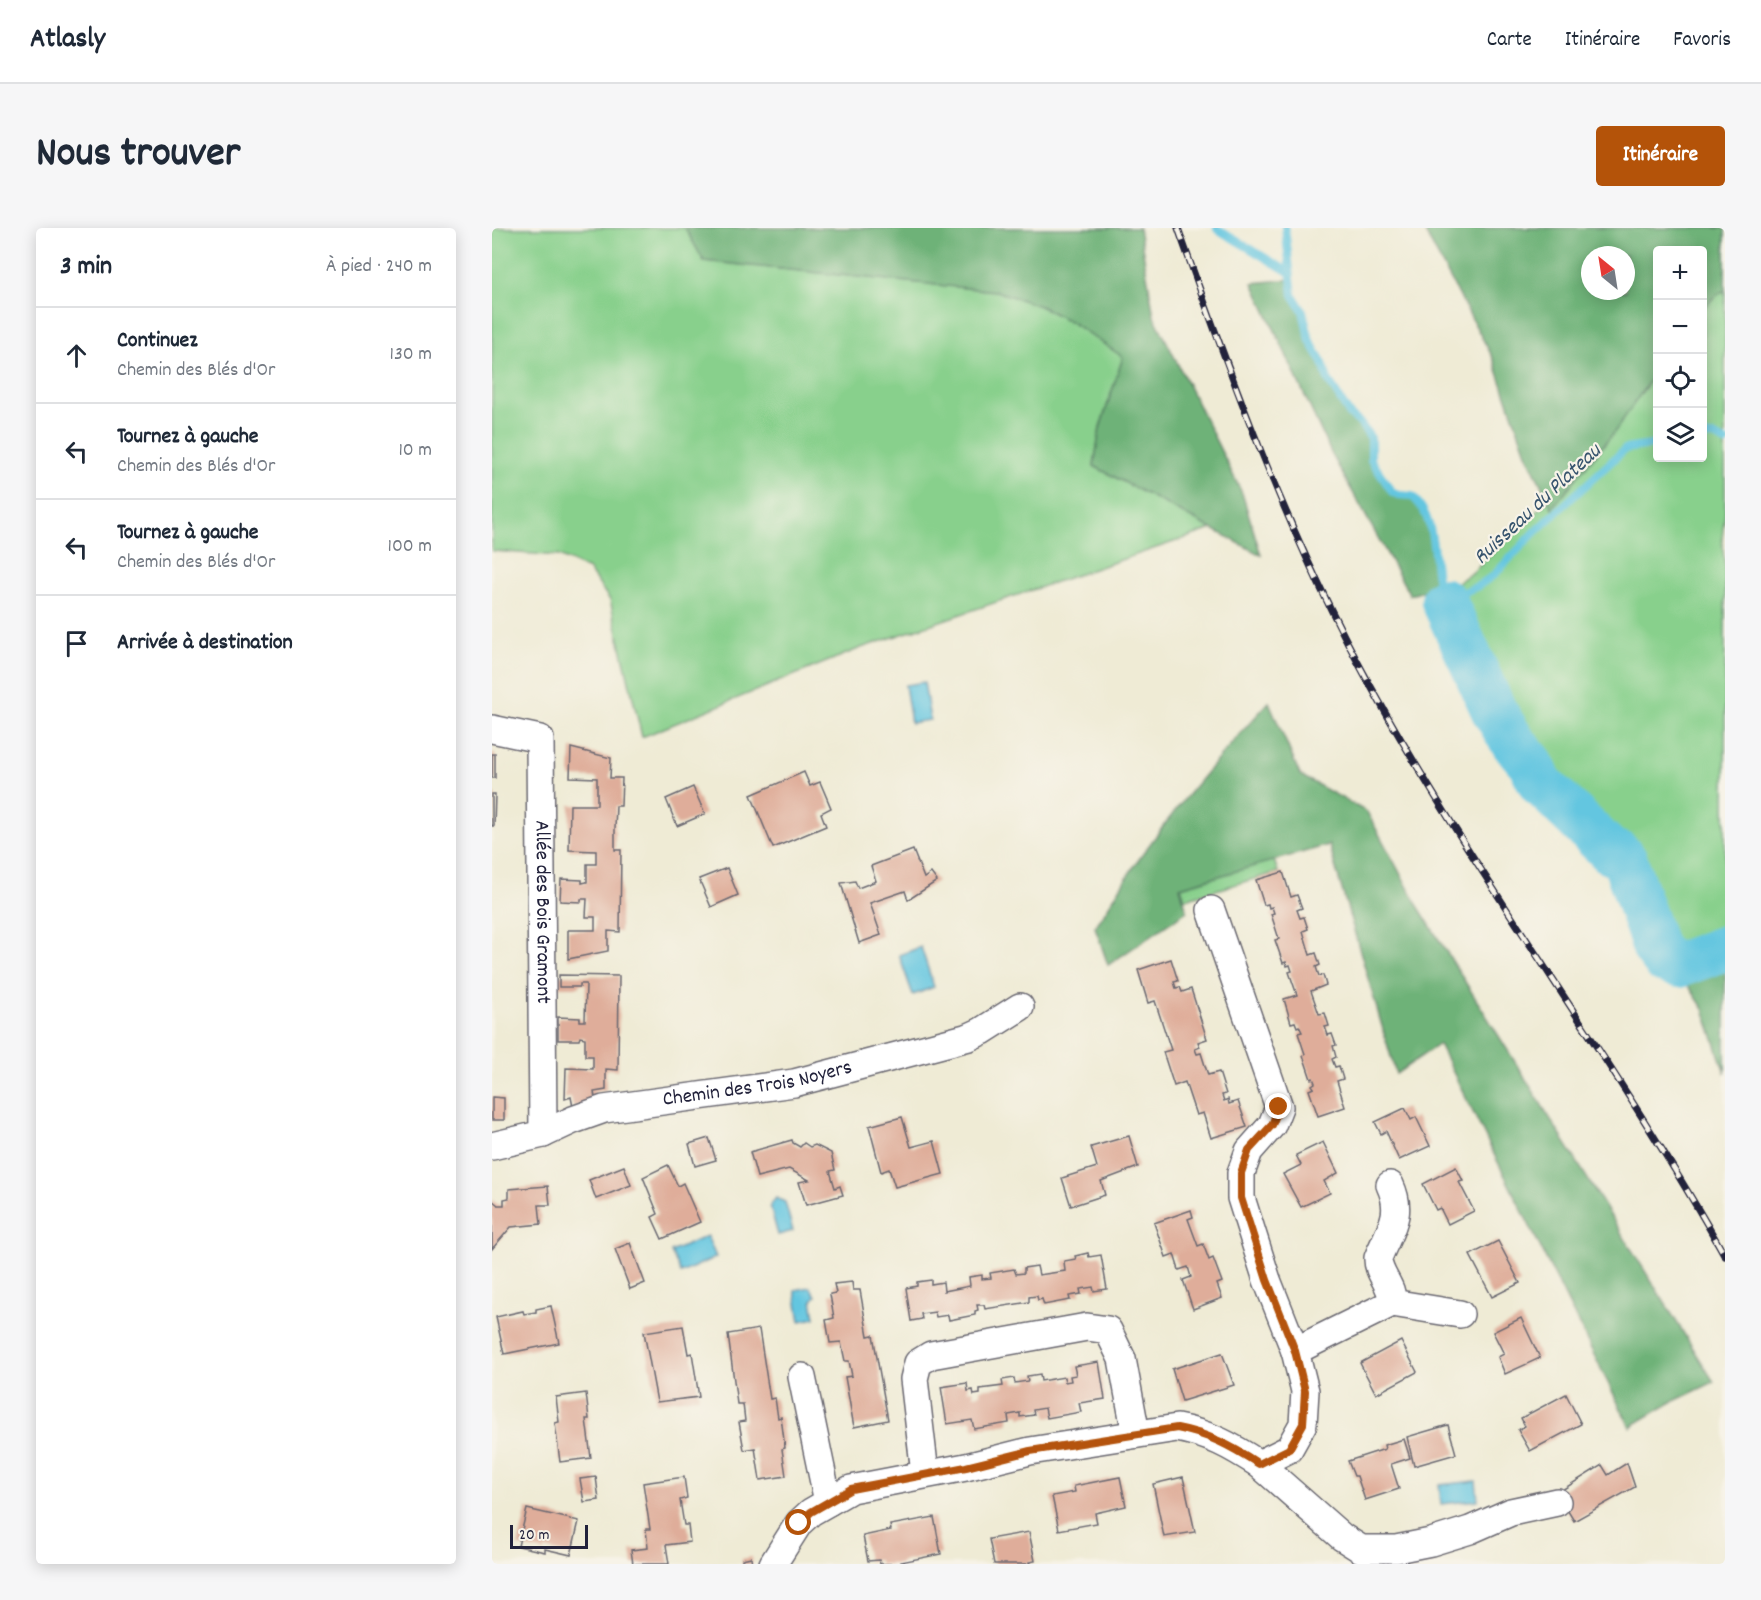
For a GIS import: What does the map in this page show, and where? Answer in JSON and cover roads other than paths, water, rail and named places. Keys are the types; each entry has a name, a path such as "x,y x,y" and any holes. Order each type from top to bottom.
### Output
{"street":[{"name":"Allée des Bois Gramont","path":"492,729 540,739 543,1134"},
{"path":"1211,910 1279,1107 1272,1125 1249,1150 1241,1173 1241,1198 1267,1280 1295,1351 1305,1391 1303,1424 1289,1449 1259,1464"},
{"name":"Chemin des Trois Noyers","path":"492,1146 543,1134 604,1109 794,1083 969,1037 1020,1007"},
{"path":"1390,1185 1397,1204 1396,1217 1377,1265 1393,1296 1392,1303"},
{"path":"1295,1351 1392,1303 1460,1314"},
{"path":"925,1474 914,1379 918,1363 931,1355 1087,1327 1108,1330 1122,1359 1136,1434"},
{"path":"802,1377 828,1502"},
{"path":"773,1564 799,1523 811,1512 851,1489 966,1467 1030,1451 1177,1428 1193,1431 1230,1445 1259,1464 1342,1537 1361,1550 1396,1549 1431,1542 1470,1530 1511,1512 1557,1502"}],"water":[{"path":"924,682 930,720 911,723 905,685"},
{"path":"921,947 934,987 913,995 899,955"},
{"path":"776,1198 785,1202 793,1231 778,1235 770,1206"},
{"path":"707,1236 716,1257 681,1273 671,1252"},
{"path":"810,1287 816,1296 812,1300 815,1318 800,1321 795,1290"},
{"path":"1476,1481 1478,1500 1441,1504 1439,1485"}],"waterway":[{"path":"1285,228 1293,295 1303,311 1310,341 1323,363 1328,380 1350,415 1359,422 1371,438 1371,460 1393,493 1412,496 1421,507 1431,533 1436,574 1444,601 1478,586 1494,575 1535,532 1625,449 1653,445"},
{"path":"1217,229 1289,272"},
{"name":"Ruisseau du Plateau","path":"1707,437 1713,436 1725,442"},
{"path":"1444,601 1494,711 1513,742 1530,762 1541,784 1612,853 1619,854 1625,861 1655,948 1665,961 1679,965 1725,948"}],"railway":[{"path":"1178,228 1245,412 1295,533 1352,650 1424,778 1685,1186 1725,1256"}]}
